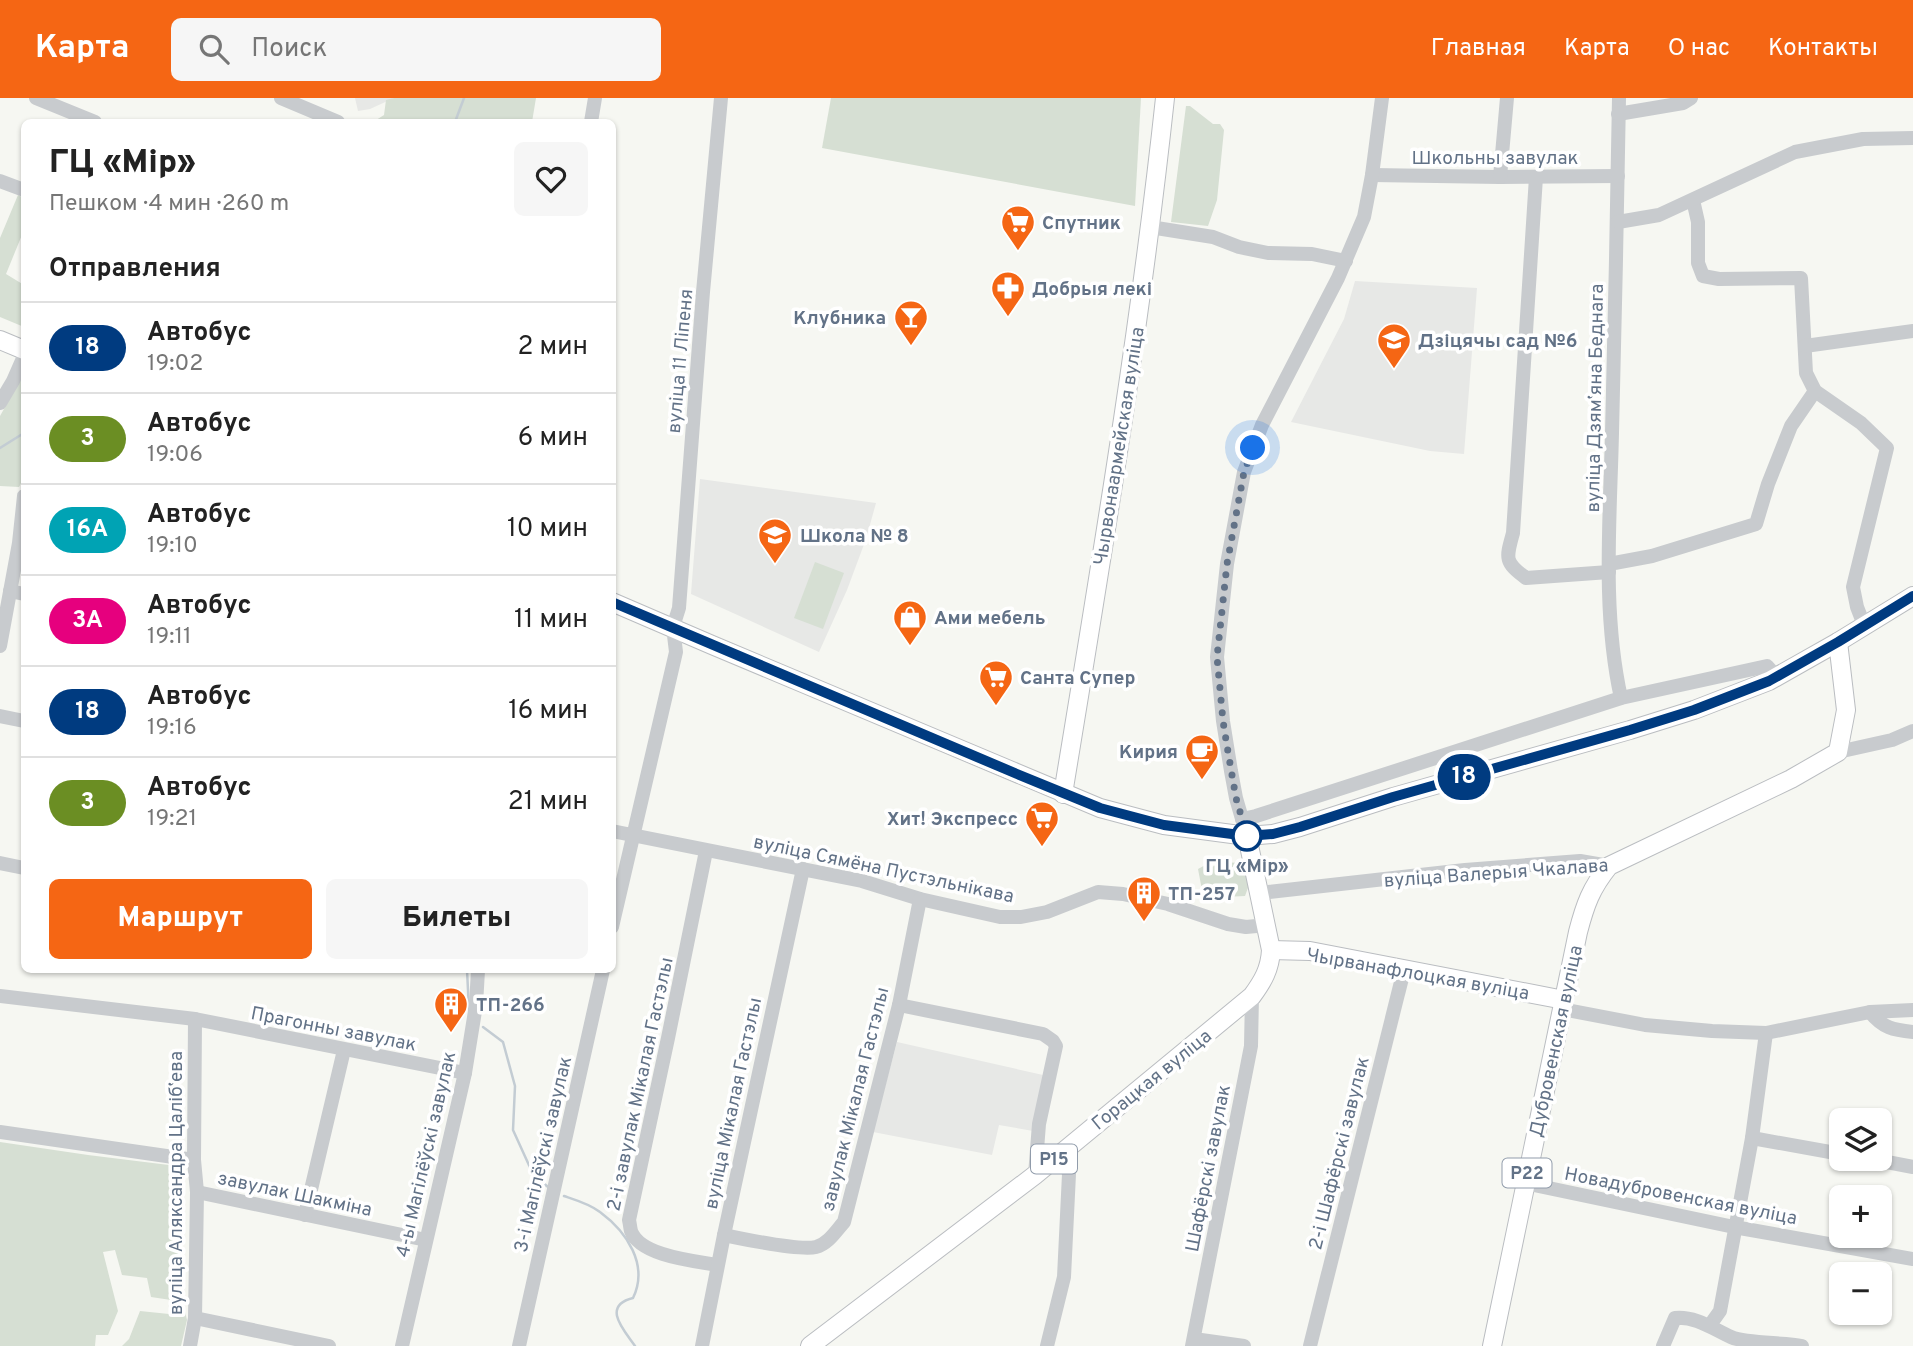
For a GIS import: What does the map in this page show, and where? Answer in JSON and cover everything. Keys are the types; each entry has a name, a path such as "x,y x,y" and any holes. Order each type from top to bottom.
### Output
{"main road":[{"name":"Чырвонаармейская вуліца","path":"1063,794 1130,372 1165,98"},
{"path":"0,340 21,349"},
{"path":"616,604 1100,808 1164,825 1245,828 1273,834 1694,710 1777,677 1913,596"},
{"path":"1838,642 1846,709 1838,752"},
{"name":"вуліца Валерыя Чкалава","path":"1609,866 1791,779 1838,752"},
{"name":"Р15","path":"1245,828 1272,950"},
{"name":"Дубровенская вуліца","path":"1492,1346 1578,932 1586,901 1596,881 1609,866"},
{"name":"Чырванафлоцкая вуліца","path":"1272,950 1310,951 1563,1005"},
{"name":"Горацкая вуліца","path":"810,1346 1035,1175 1252,996 1266,975 1272,950"}],"street":[{"path":"36,98 88,119"},
{"path":"281,98 331,119"},
{"path":"592,119 595,98"},
{"name":"вуліца 11 Ліпеня","path":"673,627 679,608 721,98"},
{"path":"1382,98 1364,217 1346,261 1262,425 1244,472 1227,564 1217,657 1223,721 1234,789 1245,828 1269,812 1621,698 1767,666 1777,677"},
{"path":"1500,177 1507,98"},
{"name":"вуліца Дзямʼяна Беднага","path":"1619,98 1609,568 1615,668 1621,698"},
{"path":"1618,114 1683,103 1691,98"},
{"path":"1618,222 1659,215 1795,152 1863,139 1913,138"},
{"name":"Школьны завулак","path":"1372,175 1618,176"},
{"path":"1536,177 1513,533 1507,554 1512,568 1526,578 1609,568 1756,524 1768,484 1791,426 1815,391"},
{"path":"0,181 21,189"},
{"path":"1693,200 1698,222 1698,263 1703,276 1719,279 1801,278 1806,373 1815,391 1861,423 1887,448 1853,587 1864,625"},
{"path":"1150,227 1213,237 1239,247 1268,253 1312,254 1346,261"},
{"path":"1805,346 1913,331"},
{"path":"0,403 21,363"},
{"path":"0,646 17,593 21,524"},
{"path":"616,910 676,652 673,627"},
{"path":"0,716 21,720"},
{"name":"вуліца Валерыя Чкалава","path":"1838,752 1892,740 1913,731"},
{"name":"вуліца Сямёна Пустэльнікава","path":"616,832 862,881 920,899 1000,917 1021,917 1047,912 1098,892 1124,894 1168,904 1228,924 1246,927 1267,925"},
{"name":"2-і завулак Мікалая Гастэлы","path":"706,851 629,1220 631,1233 639,1242 650,1248 664,1255 717,1265"},
{"name":"вуліца Валерыя Чкалава","path":"1260,892 1465,870 1580,861 1609,866"},
{"path":"0,863 21,866"},
{"name":"вуліца Мікалая Гастэлы","path":"702,1346 717,1265 803,869"},
{"name":"завулак Мікалая Гастэлы","path":"724,1236 808,1248 818,1247 830,1239 844,1222 899,1005 920,899"},
{"name":"2-і Шафёрскі завулак","path":"1310,1346 1404,970"},
{"name":"4-ы Магілёўскі завулак","path":"402,1346 465,1073 476,1005 478,973"},
{"name":"3-і Магілёўскі завулак","path":"519,1346 602,973"},
{"name":"Прагонны завулак","path":"0,996 195,1020 465,1073"},
{"name":"Шафёрскі завулак","path":"1193,1342 1251,1046 1252,996"},
{"path":"899,1005 1043,1034 1053,1041 1056,1046 1039,1124 1035,1175"},
{"name":"Чырванафлоцкая вуліца","path":"1563,1005 1645,1025 1766,1033 1870,1012 1913,1010"},
{"path":"1870,1012 1878,1022 1894,1030 1913,1032"},
{"name":"вуліца Аляксандра Цалібʼева","path":"190,1346 195,1318 197,1192 194,1160 195,1020"},
{"path":"1710,1325 1720,1311 1752,1138 1766,1033"},
{"path":"305,1215 344,1050"},
{"path":"0,1132 194,1160"},
{"path":"1752,1138 1829,1152"},
{"path":"1047,1346 1064,1278 1069,1174 1062,1151"},
{"path":"1892,1163 1913,1167"},
{"name":"Новадубровенская вуліца","path":"1525,1183 1734,1227 1913,1259"},
{"name":"завулак Шакміна","path":"197,1192 426,1240"},
{"path":"1663,1346 1675,1318 1685,1317 1710,1325 1734,1338 1802,1346"},
{"path":"195,1318 329,1346"},
{"path":"1193,1342 1244,1346"}],"shaded area":[{"path":"355,98 394,98 370,109 358,111"},
{"path":"536,98 532,119 378,119 384,115 386,100"},
{"path":"831,98 1141,98 1135,206 822,148"},
{"path":"1186,106 1190,106 1213,124 1220,124 1224,130 1217,200 1208,226 1171,222"},
{"path":"18,195 21,196 21,237 6,274 21,283 21,326 0,317 0,238"},
{"name":"Дзіцячы сад №6","path":"1355,281 1477,288 1464,454 1430,451 1291,422 1344,319"},
{"path":"21,378 19,487 0,486 0,416"},
{"name":"Школа № 8","path":"700,479 876,503 847,590 819,652 691,594"},
{"path":"815,562 844,573 823,629 794,618"},
{"path":"1216,862 1244,863 1249,885 1245,896 1224,897 1202,890 1198,869 1209,863 1212,867"},
{"path":"897,1042 1043,1075 1033,1131 999,1125 992,1155 873,1132"},
{"path":"0,1142 185,1167 180,1290 187,1320 181,1346 122,1346 129,1339 140,1311 169,1314 171,1300 151,1297 147,1278 122,1275 115,1250 103,1252 118,1311 108,1335 96,1335 95,1346 0,1346"}],"waterway":[{"path":"456,119 464,98"},
{"path":"0,448 21,435"},
{"path":"467,973 469,1010"},
{"path":"483,1027 503,1042 515,1086 513,1130 533,1174 548,1187"},
{"path":"564,1196 600,1212 619,1229 633,1250 637,1262 637,1286 633,1298 623,1302 617,1312 621,1326 635,1346"}],"bus line":[{"name":"18","path":"616,604 1100,808 1164,825 1247,836 1273,834 1300,827 1393,797 1694,710 1769,681 1913,596"}],"place":[{"name":"Спутник","path":"1018,252"},
{"name":"Добрыя лекі","path":"1008,318"},
{"name":"Клубника","path":"911,347"},
{"name":"Дзіцячы сад №6","path":"1394,370"},
{"name":"Школа № 8","path":"775,565"},
{"name":"Ами мебель","path":"910,647"},
{"name":"Санта Супер","path":"996,707"},
{"name":"Кирия","path":"1202,781"},
{"name":"ГЦ «Мір»","path":"1247,836"},
{"name":"Хит! Экспресс","path":"1042,848"},
{"name":"ТП-257","path":"1144,923"},
{"name":"ТП-266","path":"451,1034"}],"route":[{"path":"1247,836 1236,798 1227,746 1217,657 1227,564 1244,472 1253,448"}]}
